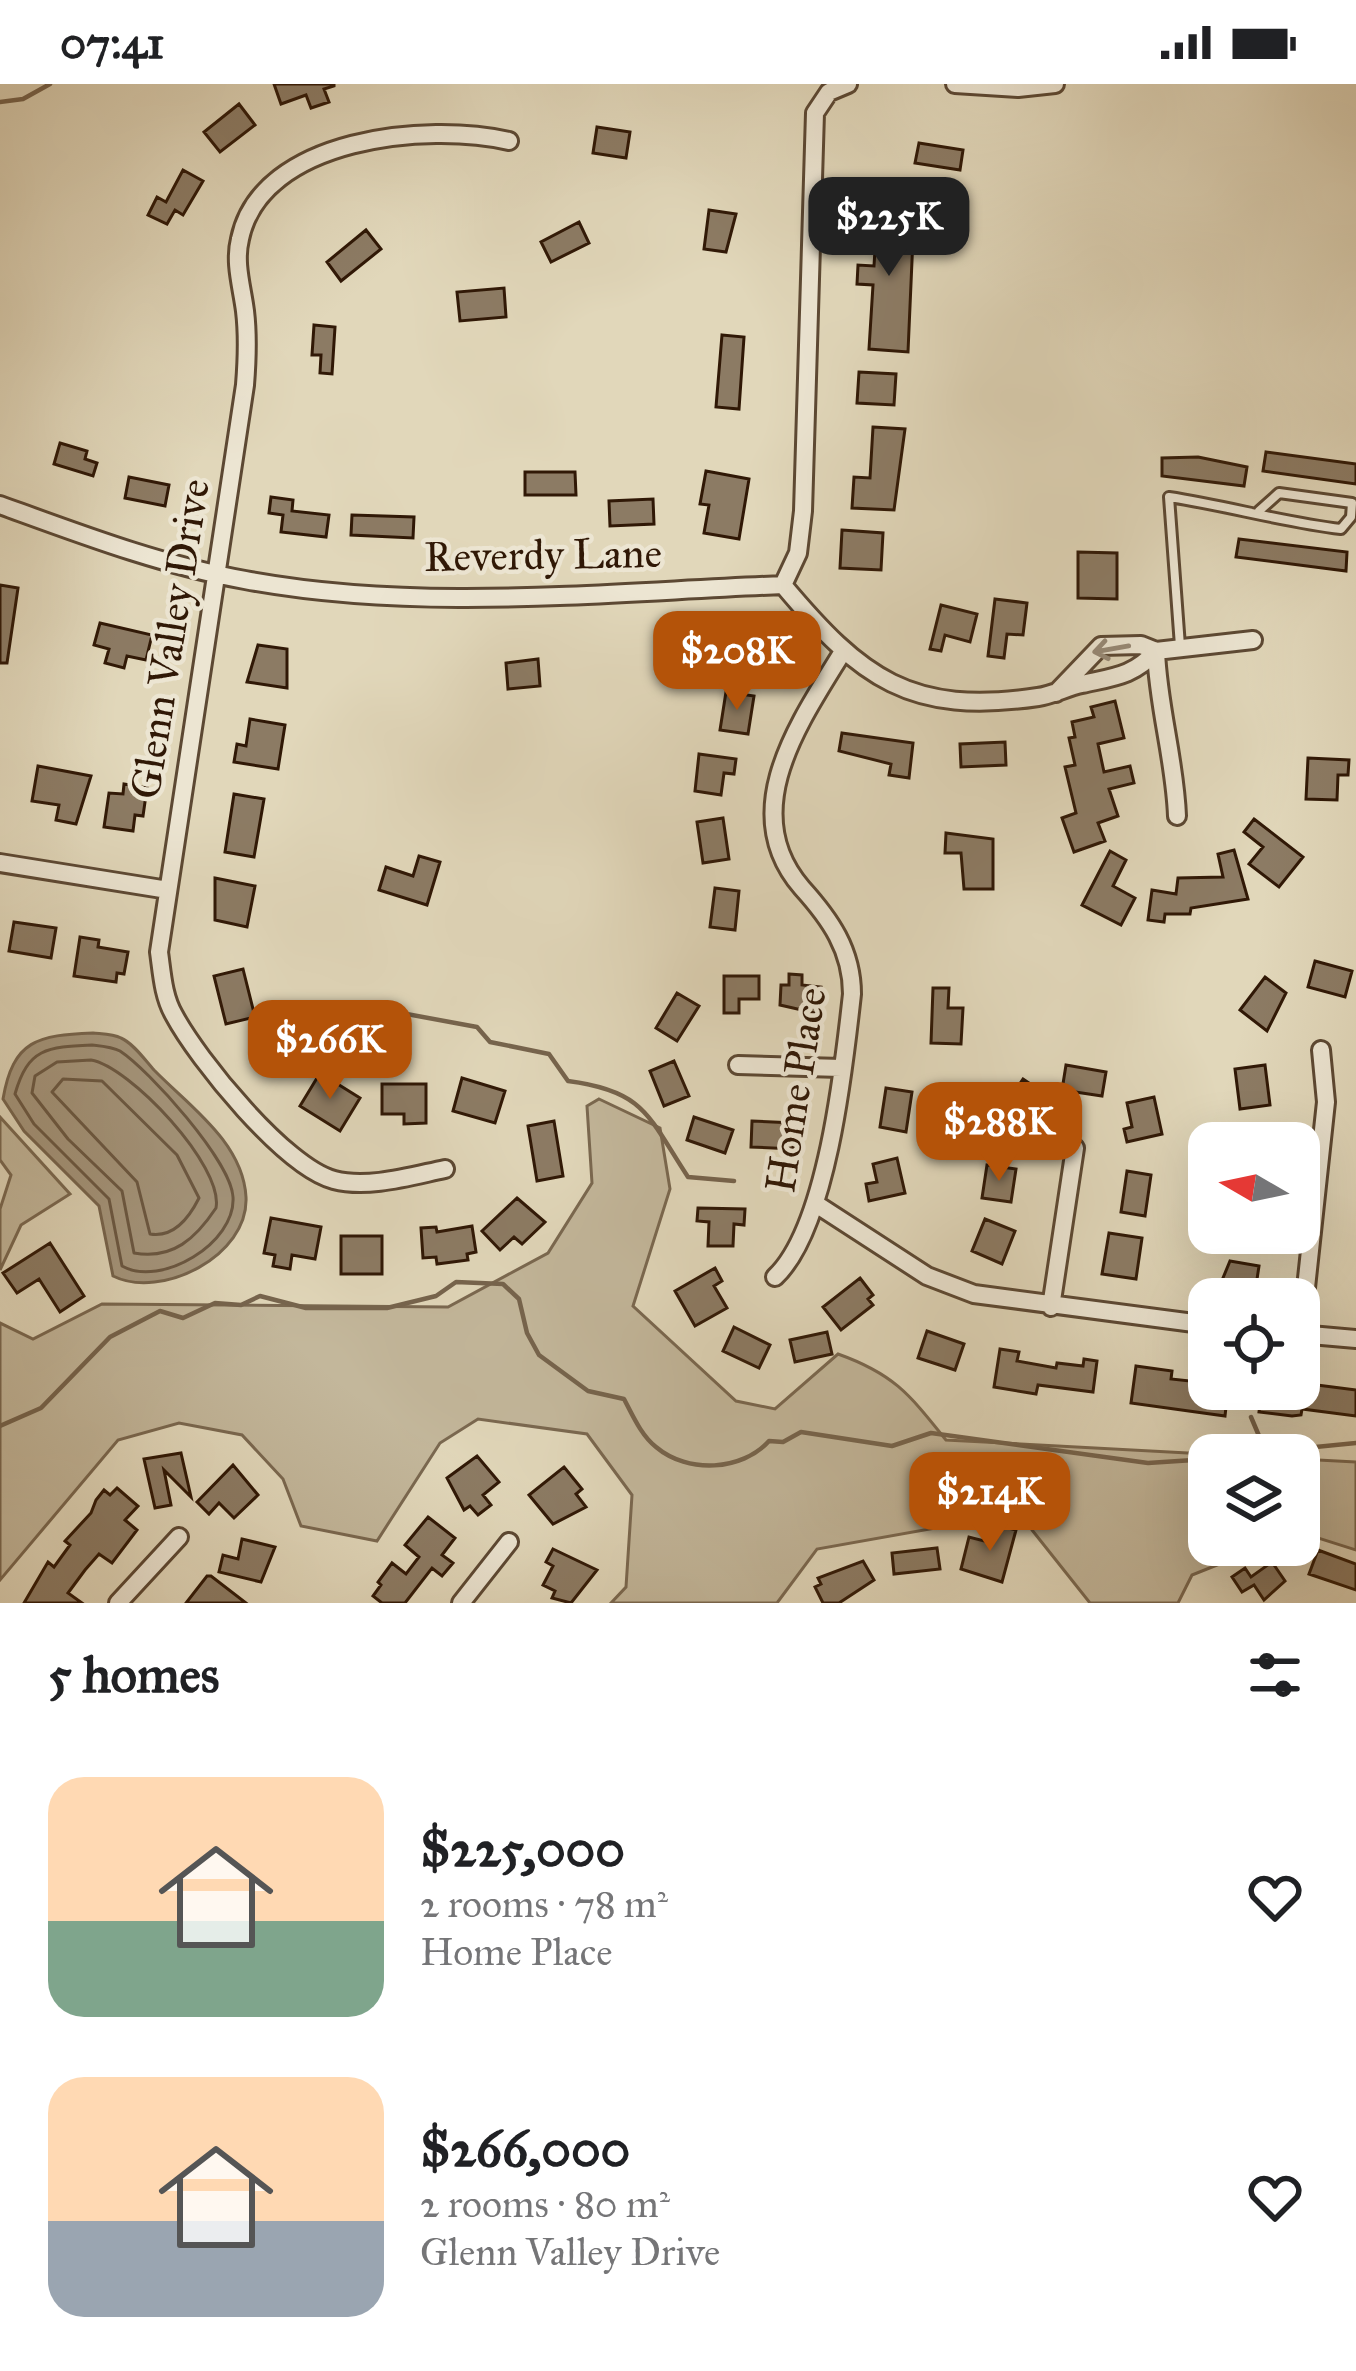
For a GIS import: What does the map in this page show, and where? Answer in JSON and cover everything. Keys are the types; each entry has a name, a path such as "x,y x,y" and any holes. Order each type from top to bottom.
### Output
{"street":[{"path":"848,84 829,92 815,113 803,512 798,554 783,585 842,653 877,678 933,697 987,701 1056,692 1140,669 1156,652 1253,640"},
{"path":"955,84 1055,84"},
{"name":"Glenn Valley Drive","path":"445,1169 357,1182 334,1180 281,1148 204,1061 172,1013 159,952 246,367 238,245 254,208 294,169 361,144 456,131 509,141"},
{"name":"Reverdy Lane","path":"0,505 218,575 310,588 466,597 783,585"},
{"path":"1056,692 1087,654 1101,646 1141,645 1156,652"},
{"path":"1156,652 1157,697 1176,781 1177,816"},
{"name":"Home Place","path":"775,1276 793,1260 816,1204 852,994 848,961 830,919 778,853 771,824 775,786 786,754 842,653"},
{"path":"0,862 168,890"},
{"path":"1306,1278 1326,1102 1322,1050"},
{"path":"738,1065 841,1068"},
{"path":"1052,1307 1075,1148"},
{"path":"816,1204 927,1276 974,1294 1188,1323"},
{"path":"1320,1336 1356,1339"},
{"path":"118,1603 179,1537"},
{"path":"461,1603 508,1541"}],"lane":[{"path":"1180,646 1169,497 1258,511 1271,520 1341,529 1351,517 1352,503 1279,493 1258,511"}],"shaded area":[{"path":"599,1099 660,1128 670,1189 633,1306 736,1401 775,1409 838,1354 899,1387 946,1440 1188,1453 1188,1566 1214,1566 1192,1575 1178,1603 1090,1603 1032,1530 1022,1497 969,1522 817,1549 777,1603 611,1603 626,1587 632,1495 587,1434 478,1419 440,1443 377,1541 301,1526 283,1479 242,1435 179,1423 118,1440 0,1580 0,1323 33,1339 102,1304 448,1307 548,1253 592,1183 587,1106"},
{"path":"0,1117 70,1194 21,1225 0,1270 0,1209 11,1175 0,1160"},
{"path":"1320,1460 1356,1462 1356,1550 1320,1539"}],"water":[{"path":"57,1036 118,1037 134,1048 212,1126 243,1177 243,1218 233,1238 199,1268 177,1277 133,1282 113,1276 99,1206 24,1131 3,1099 14,1064 31,1045"}],"building":[{"path":"274,84 334,86 324,89 329,102 311,108 306,95 281,104"},
{"path":"239,104 255,125 220,152 204,132"},
{"path":"597,127 630,132 626,158 593,153"},
{"path":"919,143 963,150 960,170 915,163"},
{"path":"183,170 203,181 183,215 175,210 167,224 148,215 157,197 166,202"},
{"path":"709,210 736,214 726,252 704,249"},
{"path":"860,212 914,215 908,352 869,349 873,285 857,284 858,265 874,266 876,233 859,232"},
{"path":"579,222 589,243 551,262 541,242"},
{"path":"366,230 381,249 341,281 327,262"},
{"path":"504,288 506,317 460,321 457,292"},
{"path":"314,325 335,327 332,374 320,373 321,355 312,355"},
{"path":"722,335 744,337 739,409 716,407"},
{"path":"859,372 896,374 894,405 857,403"},
{"path":"873,427 905,429 894,510 852,508 854,477 870,478"},
{"path":"60,443 87,451 85,459 97,463 93,476 54,464"},
{"path":"1266,452 1356,464 1356,484 1263,471"},
{"path":"1198,457 1247,467 1244,486 1162,476 1162,458"},
{"path":"706,471 749,479 739,539 704,533 709,505 700,504"},
{"path":"525,472 575,472 576,495 525,495"},
{"path":"129,477 169,485 165,506 125,498"},
{"path":"271,497 293,500 292,511 329,515 326,537 281,532 283,515 269,513"},
{"path":"653,499 654,524 610,526 609,501"},
{"path":"352,515 414,517 413,538 351,535"},
{"path":"842,530 883,533 881,570 840,568"},
{"path":"1239,539 1347,552 1346,571 1236,557"},
{"path":"1078,552 1117,553 1117,599 1078,598"},
{"path":"0,585 18,588 7,663 0,663"},
{"path":"995,599 1027,603 1023,635 1007,634 1004,658 988,656"},
{"path":"941,605 977,614 970,642 945,635 941,651 930,649"},
{"path":"100,623 152,635 146,660 127,656 124,668 105,663 109,649 94,645"},
{"path":"757,625 771,633 748,674 723,661 742,627 753,633"},
{"path":"258,645 287,649 287,688 247,682"},
{"path":"538,659 540,686 508,689 506,663"},
{"path":"726,692 754,696 748,734 720,730"},
{"path":"1115,701 1124,738 1098,744 1104,772 1130,766 1134,783 1109,789 1118,816 1098,823 1105,841 1074,852 1062,818 1076,813 1065,767 1075,765 1069,738 1075,737 1072,722 1094,717 1091,707"},
{"path":"250,719 285,725 278,769 234,762 237,744 246,746"},
{"path":"842,733 913,743 909,778 889,775 891,764 839,751"},
{"path":"1005,742 1006,765 961,767 960,744"},
{"path":"699,754 736,759 734,774 724,773 721,795 695,791"},
{"path":"1308,758 1349,760 1348,775 1338,775 1337,800 1306,799"},
{"path":"38,766 91,776 76,824 56,820 59,805 32,801"},
{"path":"124,784 147,788 143,816 135,815 133,831 104,827 109,793 123,794"},
{"path":"234,794 264,799 254,857 225,852"},
{"path":"723,818 729,859 703,863 697,822"},
{"path":"1254,819 1303,857 1279,887 1249,864 1263,847 1244,832"},
{"path":"946,833 993,839 993,889 964,889 961,853 945,853"},
{"path":"1234,850 1248,899 1191,908 1190,914 1165,914 1164,922 1148,920 1152,890 1176,894 1178,878 1223,877 1218,854"},
{"path":"1110,851 1126,860 1113,886 1135,898 1121,925 1082,905"},
{"path":"419,856 440,862 427,905 379,890 386,867 413,876"},
{"path":"215,878 255,886 247,927 215,920"},
{"path":"715,888 739,891 735,930 710,927"},
{"path":"14,922 56,928 51,958 9,951"},
{"path":"80,937 99,940 98,947 128,952 124,974 117,973 116,982 74,976"},
{"path":"1315,961 1352,971 1345,997 1308,987"},
{"path":"243,969 255,1017 226,1024 214,976"},
{"path":"789,974 802,975 802,985 821,987 819,1014 780,1005 781,985 789,985"},
{"path":"724,976 759,976 759,999 739,999 739,1013 724,1013"},
{"path":"1265,977 1286,993 1267,1031 1240,1010"},
{"path":"933,988 949,988 948,1008 963,1008 961,1044 931,1043"},
{"path":"677,993 699,1006 677,1041 656,1028"},
{"path":"674,1061 689,1096 664,1106 650,1071"},
{"path":"1066,1065 1106,1072 1102,1096 1062,1090"},
{"path":"1265,1065 1270,1105 1240,1109 1235,1069"},
{"path":"320,1073 360,1098 340,1131 300,1106"},
{"path":"462,1078 505,1091 495,1123 453,1111"},
{"path":"1023,1079 1045,1094 1023,1127 1001,1112"},
{"path":"382,1084 426,1084 426,1123 404,1124 404,1114 382,1114"},
{"path":"886,1088 912,1092 906,1132 880,1127"},
{"path":"1154,1097 1162,1134 1127,1142 1124,1129 1132,1127 1127,1103"},
{"path":"694,1117 733,1130 725,1153 687,1140"},
{"path":"554,1121 563,1176 537,1181 528,1126"},
{"path":"752,1121 794,1123 793,1149 751,1147"},
{"path":"897,1158 905,1193 869,1201 866,1184 877,1182 873,1164"},
{"path":"987,1165 1016,1169 1011,1202 982,1198"},
{"path":"1127,1171 1151,1175 1145,1216 1121,1212"},
{"path":"517,1198 545,1222 522,1244 514,1237 500,1250 482,1231"},
{"path":"698,1208 745,1209 744,1225 734,1224 733,1246 708,1246 709,1222 697,1221"},
{"path":"271,1218 321,1227 315,1259 292,1255 290,1269 273,1266 275,1255 264,1253"},
{"path":"985,1219 1015,1231 1002,1264 972,1251"},
{"path":"472,1226 476,1252 467,1254 468,1260 437,1264 436,1257 423,1258 421,1228 436,1227 437,1232"},
{"path":"1109,1233 1142,1238 1136,1279 1102,1274"},
{"path":"341,1236 382,1236 382,1274 341,1274"},
{"path":"50,1243 84,1296 60,1312 39,1279 17,1293 3,1273"},
{"path":"1230,1261 1259,1266 1257,1278 1223,1278"},
{"path":"715,1268 722,1281 714,1286 727,1308 695,1326 675,1291"},
{"path":"860,1278 873,1295 868,1299 873,1305 841,1330 823,1307"},
{"path":"734,1327 770,1345 759,1368 723,1351"},
{"path":"927,1331 964,1344 955,1370 918,1358"},
{"path":"827,1332 832,1354 795,1362 790,1340"},
{"path":"1000,1349 1019,1352 1017,1361 1056,1368 1057,1363 1083,1366 1084,1359 1097,1361 1093,1392 1038,1385 1036,1394 994,1387"},
{"path":"1136,1366 1172,1371 1171,1379 1188,1381 1188,1410 1226,1410 1225,1416 1131,1403"},
{"path":"1320,1385 1356,1390 1356,1416 1310,1410 1320,1410"},
{"path":"1302,1410 1301,1415 1292,1416 1259,1412"},
{"path":"181,1453 191,1497 164,1470 171,1505 155,1508 144,1459"},
{"path":"477,1456 499,1482 483,1495 491,1505 478,1515 470,1506 464,1510 447,1478"},
{"path":"233,1465 258,1495 234,1518 219,1503 209,1514 197,1502"},
{"path":"564,1467 582,1489 576,1494 586,1507 553,1524 529,1495"},
{"path":"117,1488 138,1506 125,1520 137,1530 112,1563 99,1554 85,1570 68,1593 82,1603 24,1603 48,1562 54,1567 70,1545 65,1541 91,1513 104,1490 110,1495"},
{"path":"428,1517 455,1538 442,1555 453,1563 442,1576 432,1568 405,1603 382,1603 373,1596 381,1585 378,1582 392,1563 406,1574 419,1557 405,1545"},
{"path":"993,1524 1016,1530 1002,1582 961,1569 969,1537 988,1542"},
{"path":"242,1539 275,1547 261,1582 219,1572 223,1555 238,1559"},
{"path":"937,1548 940,1569 894,1574 892,1553"},
{"path":"553,1549 597,1570 571,1603 552,1598 555,1591 543,1585 553,1566 546,1562"},
{"path":"1320,1551 1356,1564 1356,1590 1309,1574 1312,1566 1320,1566"},
{"path":"863,1561 874,1580 839,1603 823,1603 815,1587 821,1584 818,1578"},
{"path":"1275,1566 1285,1581 1264,1600 1254,1585 1242,1592 1232,1577 1245,1568 1251,1577"},
{"path":"211,1576 246,1603 186,1603"}],"waterway":[{"path":"0,102 23,99 50,84"},
{"path":"289,1043 317,1035 358,1005 477,1027 490,1042 549,1054 568,1081 594,1085 629,1100 653,1122 688,1177 734,1181"},
{"path":"0,1426 41,1408 110,1337 160,1311 183,1318 215,1303 241,1305 260,1296 306,1308 387,1308 436,1296 456,1282 503,1284 519,1299 527,1333 539,1355 588,1391 624,1399 651,1442 683,1462 730,1463 769,1441 783,1442 801,1432 892,1446 931,1433 1148,1463 1188,1460"},
{"path":"1251,1417 1258,1434"},
{"path":"1320,1447 1356,1443"}]}
